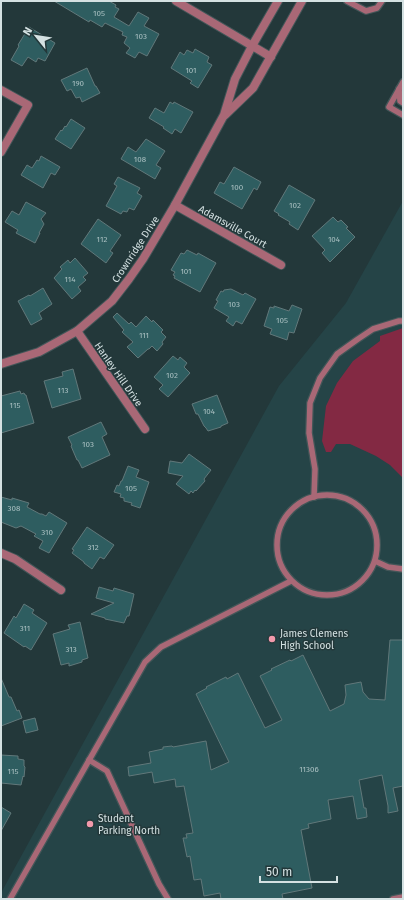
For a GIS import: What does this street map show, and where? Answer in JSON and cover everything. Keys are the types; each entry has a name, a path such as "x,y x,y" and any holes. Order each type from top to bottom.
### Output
{"street":[{"path":"176,1 270,57"},
{"name":"Crownridge Drive","path":"1,364 39,352 77,331 112,301 129,279 143,259 175,205 224,116 235,79 278,1"},
{"name":"Crownridge Drive","path":"224,116 253,88 302,1"},
{"path":"1,90 28,105 1,152"},
{"name":"Adamsville Court","path":"175,205 281,265"},
{"name":"Hanley Hill Drive","path":"77,331 145,429"},
{"path":"1,553 15,559 61,590"}],"lane":[{"path":"347,1 366,11 378,8 382,1"},
{"path":"403,82 389,107 403,115"},
{"path":"399,89 400,101 403,103"},
{"path":"314,496 315,469 309,433 310,403 320,378 337,354 358,339 373,330 403,321"},
{"path":"329,495 344,498 358,505 369,516 375,530 378,546 375,561 367,576 354,588 338,594 321,596 305,591 291,580 281,566 277,549 278,532 286,516 298,504 314,496 329,495"},
{"path":"375,561 388,567 403,569"},
{"path":"10,899 145,662 161,647 291,580"},
{"path":"89,760 107,771 159,884 168,899"},
{"path":"393,899 403,897"}],"shaded area":[{"name":"James Clemens High School","path":"403,201 403,899 1,899 1,893 279,386 346,303"},
{"path":"403,328 403,478 390,465 376,456 350,444 336,444 331,452 326,452 322,441 326,406 337,383 353,361 380,341 380,336"}],"building":[{"path":"54,1 109,1 116,5 115,7 119,9 114,17 129,26 138,12 149,18 144,26 159,34 147,56 139,52 135,58 126,53 130,48 124,43 127,37 122,35 123,32 105,23 102,27 90,20 89,22"},
{"path":"29,27 55,43 45,61 38,58 36,62 28,57 22,66 11,60"},
{"path":"195,49 209,57 207,62 212,65 198,88 190,83 192,81 171,68 180,52 184,55 187,50 193,53"},
{"path":"87,68 95,86 100,93 82,102 80,97 76,98 71,89 67,91 61,80"},
{"path":"170,102 173,104 174,102 193,112 181,133 175,129 172,134 149,118 155,108 164,113"},
{"path":"71,119 85,128 71,149 55,139"},
{"path":"146,139 165,151 156,165 161,168 155,179 121,159 128,147 136,152"},
{"path":"41,156 60,167 55,175 51,173 43,188 21,175 27,165 32,168 37,160 39,161"},
{"path":"234,167 261,182 257,190 254,188 242,209 214,193 220,182 224,184"},
{"path":"118,177 140,188 137,193 142,196 134,210 129,208 127,212 123,211 121,214 106,206 117,186 114,184"},
{"path":"289,185 315,200 298,230 289,224 290,222 274,211"},
{"path":"26,202 46,213 41,219 44,224 35,243 16,233 18,230 5,222 12,211 19,215"},
{"path":"333,217 338,222 341,220 348,227 346,228 355,237 330,262 322,253 325,250 312,236"},
{"path":"98,219 121,235 110,251 113,253 106,263 81,244"},
{"path":"187,250 197,255 198,253 216,263 200,292 174,278 175,276 173,275 175,272 171,270 181,253 184,254"},
{"path":"75,258 88,273 83,277 86,280 78,287 81,291 72,299 54,278 62,269 60,267 68,260 70,263"},
{"path":"43,288 52,304 39,313 42,319 31,325 18,301"},
{"path":"231,289 243,295 245,293 256,299 242,324 236,321 233,326 226,321 229,317 214,308 221,291 223,292 224,290"},
{"path":"292,305 302,309 294,333 289,332 287,340 270,334 272,329 264,326 270,307 274,308 274,306 289,311"},
{"path":"117,313 129,324 131,322 136,327 146,316 152,322 153,320 163,330 161,332 166,337 162,342 163,344 157,351 152,346 138,358 127,347 133,342 122,332 124,330 113,317"},
{"path":"173,356 178,360 180,357 187,363 184,367 190,373 168,397 159,389 163,385 154,377"},
{"path":"73,369 81,399 52,408 44,381 63,376 62,372"},
{"path":"20,391 21,394 24,393 26,395 34,423 1,433 1,396"},
{"path":"217,395 228,423 208,431 198,414 196,414 192,404"},
{"path":"101,422 107,434 102,437 110,455 82,468 77,460 68,437"},
{"path":"189,454 211,470 204,479 205,481 196,491 195,490 193,493 191,491 189,494 176,484 183,476 168,473 170,461 182,463"},
{"path":"128,466 139,470 136,477 149,482 140,508 131,505 132,503 124,501 124,498 120,497 121,494 114,492 117,485 119,486 122,481"},
{"path":"1,497 12,500 12,498 29,503 27,507 40,514 46,516 49,512 67,523 49,553 39,548 43,541 34,536 36,534 21,526 16,528 1,522"},
{"path":"87,527 114,545 104,559 100,557 92,569 72,553 74,550 72,549"},
{"path":"99,587 113,591 114,588 134,594 129,616 127,616 124,623 91,614 114,603 96,598"},
{"path":"24,604 34,610 32,613 47,623 31,650 4,633 14,616 16,618"},
{"path":"80,622 88,658 82,660 82,662 69,666 69,663 61,665 53,634 70,629 68,625"},
{"name":"James Clemens High School","path":"390,640 403,640 403,786 393,788 398,811 388,813 382,775 359,780 367,817 357,819 353,796 328,800 331,819 308,824 309,828 301,830 312,888 282,894 283,899 221,899 220,893 204,896 201,879 194,880 190,856 187,857 183,838 187,838 186,834 193,833 184,786 176,787 175,779 154,783 152,772 129,776 128,767 151,763 149,752 163,749 163,747 173,747 206,741 211,770 229,762 196,694 226,677 227,679 238,673 265,728 282,720 260,676 272,670 271,669 303,655 330,711 344,704 346,695 345,685 361,682 363,692 369,699 385,700"},
{"path":"1,678 9,697 11,697 22,718 1,726"},
{"path":"35,718 38,730 26,733 23,721"},
{"path":"1,755 18,756 18,759 24,760 24,777 23,776 21,785 1,783"},
{"path":"1,807 11,813 1,831"}],"place":[{"name":"James Clemens High School","path":"272,639"},
{"name":"Student Parking North","path":"90,824"}]}
